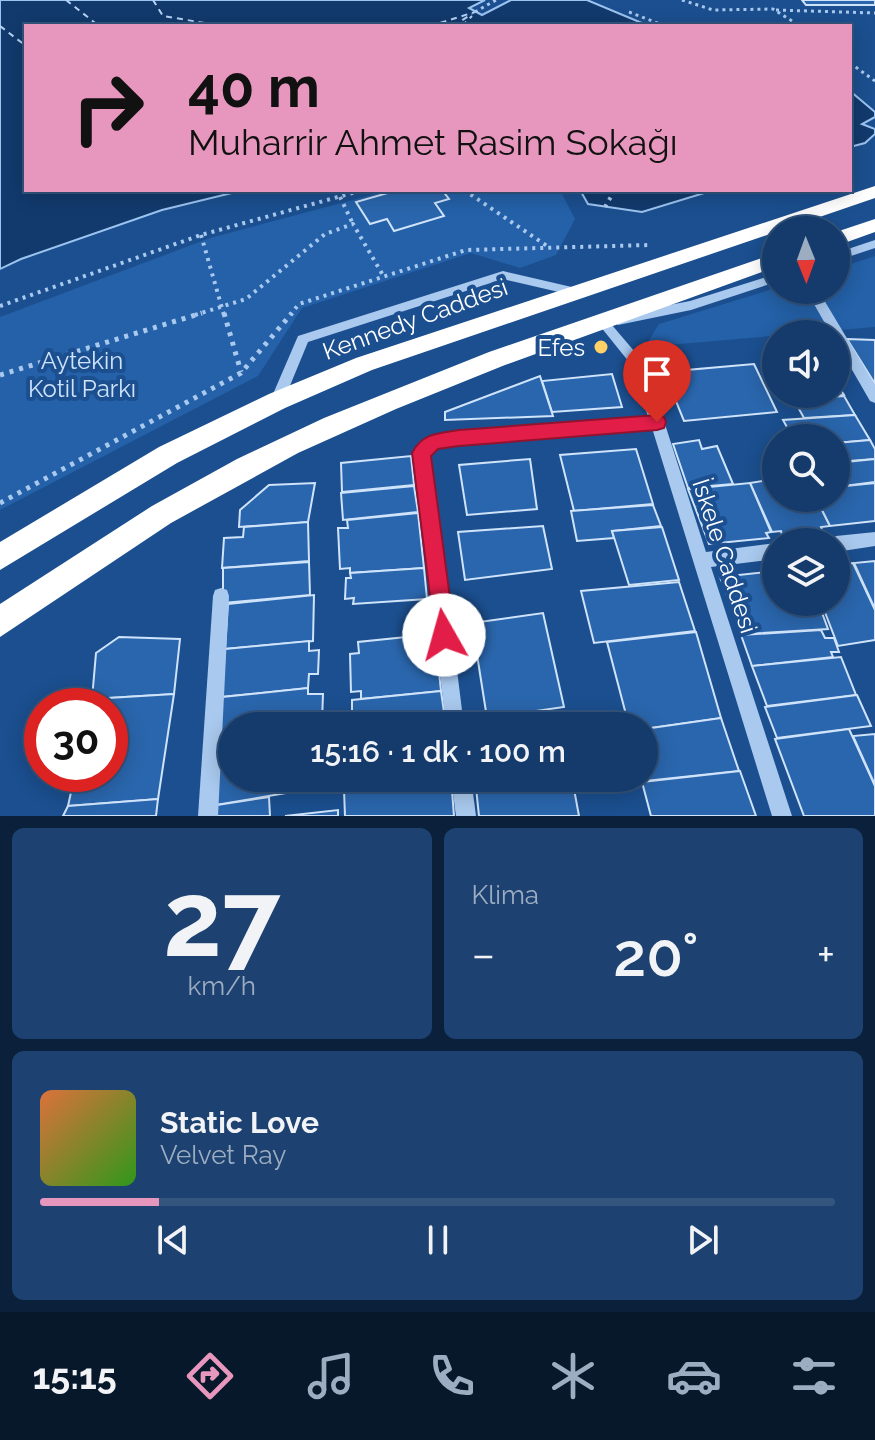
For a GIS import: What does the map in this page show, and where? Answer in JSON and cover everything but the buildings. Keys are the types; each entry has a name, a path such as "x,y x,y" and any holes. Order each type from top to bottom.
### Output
{"highway":[{"name":"Kennedy Caddesi","path":"0,557 168,455 277,401 364,364 875,192"},
{"path":"850,234 875,225"},
{"path":"0,622 92,558 254,463 421,387 762,265"}],"street":[{"path":"850,252 875,244"},
{"path":"277,401 303,339 503,275 576,292"},
{"path":"602,321 691,305 762,282"},
{"path":"820,304 875,397"},
{"name":"İskele Caddesi","path":"602,321 639,365 782,816"},
{"path":"453,712 422,453 433,441 657,422"},
{"path":"850,542 875,539"},
{"path":"702,560 762,553"},
{"path":"208,816 221,596"},
{"path":"463,792 466,816"}],"path":[{"path":"475,12 496,0"},
{"path":"682,0 713,10 875,13"},
{"path":"775,10 797,24"},
{"path":"629,12 660,24"},
{"path":"852,64 875,81"},
{"path":"0,306 201,235 356,192"},
{"path":"467,192 551,249"},
{"path":"605,207 614,192"},
{"path":"340,197 384,277"},
{"path":"0,375 246,299 325,234 353,224"},
{"path":"201,235 241,373"}],"green space":[{"name":"Aytekin Kotil Parkı","path":"382,192 561,192 575,219 556,255 520,268 471,253 302,308 258,376 0,510 0,317 210,238"},
{"path":"875,256 875,327 850,329 850,320 762,320 762,337 645,347 659,324 762,292 762,304 850,304 850,264"}],"shaded area":[{"path":"0,0 485,0 469,8 482,15 511,0 587,0 644,24 24,24 24,192 236,192 162,210 0,269"},
{"path":"852,93 875,112 875,117 862,124 875,129 875,134 865,143 852,146"},
{"path":"581,192 707,192 642,212 588,204"}],"ferry route":[{"path":"66,0 96,24"},
{"path":"153,0 163,16 211,24"},
{"path":"436,24 475,12"},
{"path":"456,24 472,14"},
{"path":"464,24 472,16"},
{"path":"0,26 24,44"}],"place":[{"name":"Efes","path":"601,347"}],"route":[{"path":"444,635 422,453 433,441 657,422"}]}
